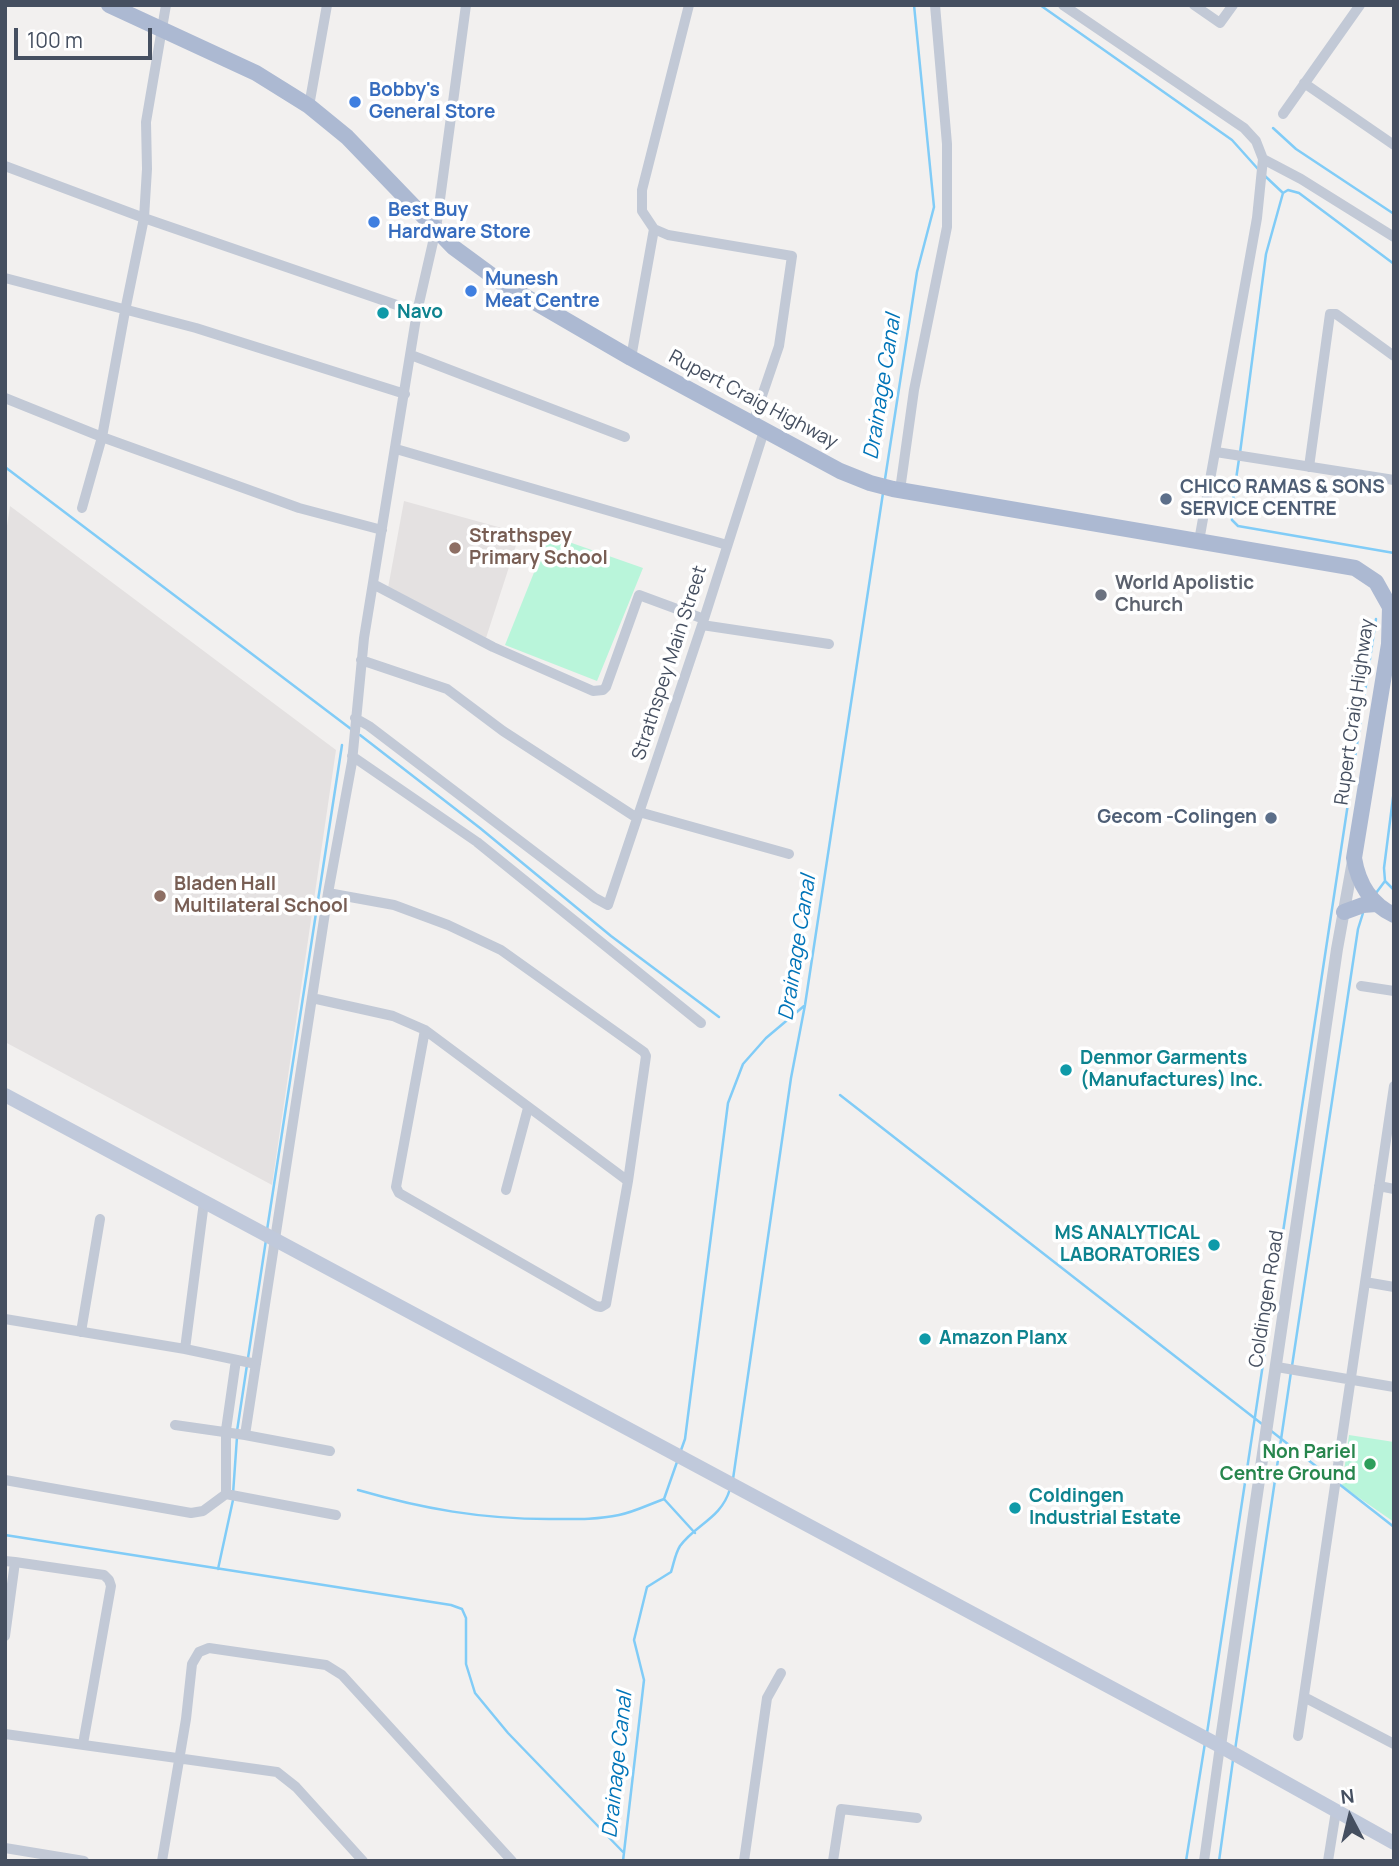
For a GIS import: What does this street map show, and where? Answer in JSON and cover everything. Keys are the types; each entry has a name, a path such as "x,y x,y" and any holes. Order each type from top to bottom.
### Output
{"main road":[{"name":"Rupert Craig Highway","path":"108,5 256,73 309,106 347,137 464,255 502,283 631,358 840,471 870,483 897,489 1356,568 1376,582 1390,607 1389,644 1354,858"},
{"path":"1354,858 1359,877 1376,904 1394,915"},
{"path":"1344,912 1363,905 1376,904"},
{"path":"5,1095 1220,1746 1394,1843"}],"street":[{"path":"82,508 102,438 144,218 146,121 166,5"},
{"path":"309,106 327,5"},
{"path":"245,1436 328,893 352,756 361,660 373,584 417,312 436,229 466,5"},
{"path":"631,358 654,229 642,211 642,190 689,5"},
{"path":"897,489 947,227 947,144 934,5"},
{"path":"1063,5 1244,128 1256,141 1263,159 1258,218 1199,541"},
{"path":"1194,5 1220,23 1233,5"},
{"path":"1283,114 1360,5"},
{"path":"1304,83 1392,141"},
{"path":"1263,159 1301,178 1394,237"},
{"path":"5,166 144,218 417,312"},
{"name":"Strathspey Main Street","path":"355,718 608,905 727,545 779,346 792,256 668,235 654,229"},
{"path":"5,278 196,328 405,394"},
{"path":"1309,467 1330,314 1336,314 1394,356"},
{"path":"411,355 625,437"},
{"path":"5,398 102,438 299,508 382,530"},
{"path":"396,449 727,545"},
{"path":"1216,452 1394,480"},
{"path":"373,584 493,647 593,691 606,687 639,595 703,622 830,644"},
{"path":"361,660 447,689 503,731 638,815 789,854"},
{"path":"352,756 477,842 701,1023"},
{"name":"Coldingen Road","path":"1220,1746 1285,1368 1344,912 1354,858"},
{"path":"328,893 394,905 448,925 501,950 644,1052 646,1056 628,1181 606,1304 596,1306 399,1193 396,1187 425,1030"},
{"path":"1362,986 1394,992"},
{"path":"312,998 393,1016 425,1030 628,1181"},
{"path":"1298,1736 1394,1089"},
{"path":"506,1190 528,1108"},
{"path":"1379,1186 1394,1189"},
{"path":"185,1349 204,1202"},
{"path":"81,1332 100,1219"},
{"path":"1365,1282 1394,1287"},
{"path":"5,1319 185,1349 256,1364"},
{"path":"226,1494 226,1433 236,1360"},
{"path":"1285,1368 1394,1387"},
{"path":"175,1425 330,1451"},
{"path":"5,1480 191,1513 203,1511 226,1494 336,1516"},
{"path":"5,1636 10,1562 104,1575 109,1580 111,1586 83,1744"},
{"path":"162,1861 180,1758 192,1664 199,1652 209,1648 326,1665 342,1675 513,1861"},
{"path":"744,1861 767,1698 781,1673"},
{"path":"1304,1698 1394,1744"},
{"path":"5,1734 277,1772 296,1787 363,1861"},
{"path":"1204,1861 1220,1746"},
{"path":"833,1861 841,1809 917,1818"},
{"path":"1328,1861 1336,1811"},
{"path":"5,1848 84,1861"}],"shaded area":[{"name":"Strathspey Primary School","path":"404,501 520,533 486,638 388,588"},
{"name":"Bladen Hall Multilateral School","path":"10,506 336,750 272,1185 5,1042 5,539"}],"green space":[{"path":"549,535 643,568 597,681 505,645"},
{"name":"Non Pariel Centre Ground","path":"1349,1435 1394,1442 1394,1522 1342,1486"}],"waterway":[{"name":"Drainage Canal","path":"885,479 917,272 934,207 914,5"},
{"path":"1040,5 1232,140 1258,169"},
{"path":"1273,128 1296,149 1394,214"},
{"path":"1265,176 1283,193"},
{"path":"1240,453 1266,254 1283,193 1288,190 1299,193 1394,264"},
{"path":"1239,459 1231,513 1232,520 1238,526 1394,553"},
{"path":"5,467 351,729"},
{"name":"Drainage Canal","path":"733,1479 791,1078 805,1005 883,493"},
{"path":"1207,1733 1376,619"},
{"path":"360,735 480,828 611,936 719,1017"},
{"path":"267,1230 342,745"},
{"path":"1394,790 1384,868 1385,881 1394,890"},
{"path":"1376,893 1385,881"},
{"path":"1292,1366 1358,929 1363,913"},
{"path":"680,1453 685,1439 728,1103 743,1064 766,1038 804,1006"},
{"path":"840,1095 1262,1424"},
{"path":"248,1358 266,1240"},
{"path":"237,1431 247,1365"},
{"path":"1235,1750 1291,1372"},
{"path":"1270,1430 1331,1478"},
{"path":"233,1494 237,1437"},
{"path":"664,1499 677,1462"},
{"path":"1339,1484 1394,1527"},
{"name":"Drainage Canal","path":"623,1861 644,1680 634,1640 647,1587 671,1572 680,1546 721,1507 730,1489"},
{"path":"358,1490 453,1512 524,1519 610,1517 664,1499 695,1533"},
{"path":"218,1569 233,1500"},
{"path":"5,1535 451,1605 462,1609 466,1618 466,1664 475,1693 508,1733 623,1852"},
{"path":"1186,1861 1205,1743"},
{"path":"1219,1861 1233,1760"}],"place":[{"name":"Bobby's General Store","path":"355,102"},
{"name":"Best Buy Hardware Store","path":"374,222"},
{"name":"Munesh Meat Centre","path":"471,291"},
{"name":"Navo","path":"383,313"},
{"name":"CHICO RAMAS & SONS SERVICE CENTRE","path":"1166,499"},
{"name":"Strathspey Primary School","path":"455,548"},
{"name":"World Apolistic Church","path":"1101,595"},
{"name":"Gecom -Colingen","path":"1271,818"},
{"name":"Bladen Hall Multilateral School","path":"160,896"},
{"name":"Denmor Garments (Manufactures) Inc.","path":"1066,1070"},
{"name":"MS ANALYTICAL LABORATORIES","path":"1214,1245"},
{"name":"Amazon Planx","path":"925,1339"},
{"name":"Non Pariel Centre Ground","path":"1370,1464"},
{"name":"Coldingen Industrial Estate","path":"1015,1508"}]}
